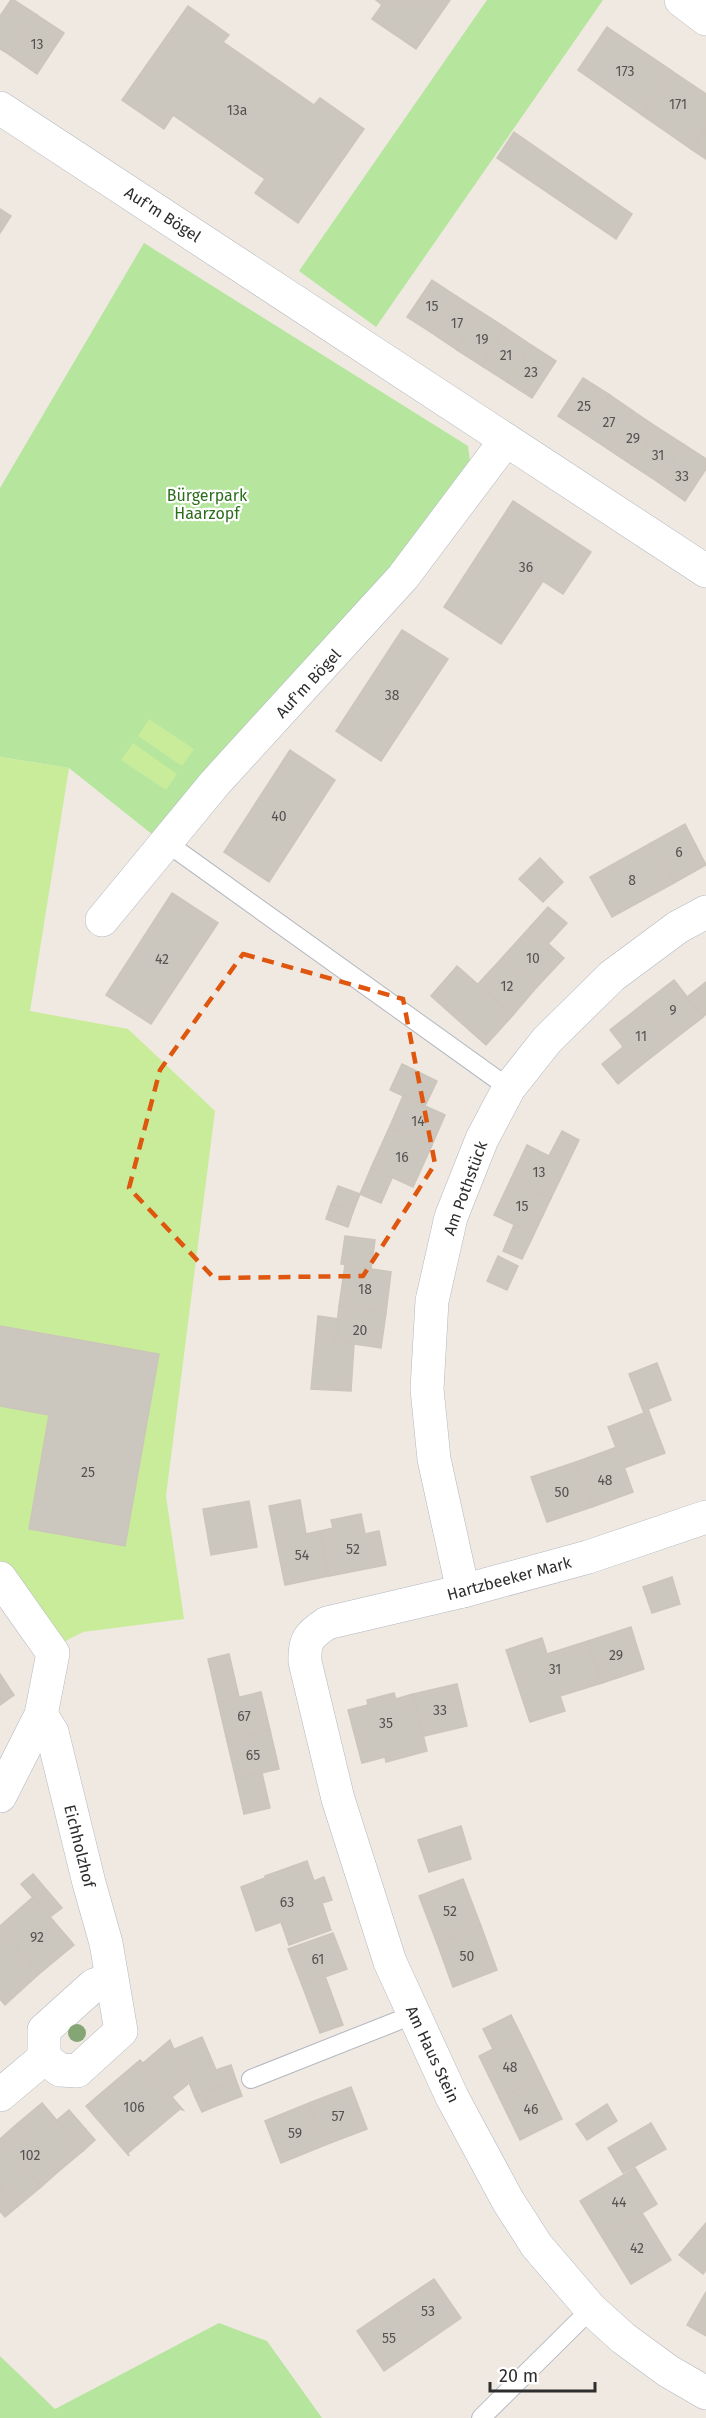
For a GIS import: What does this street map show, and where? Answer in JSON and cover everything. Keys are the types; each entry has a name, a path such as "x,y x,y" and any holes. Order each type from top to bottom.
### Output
{"street":[{"path":"681,0 706,19"},
{"name":"Auf'm Bögel","path":"0,108 706,571"},
{"name":"Auf'm Bögel","path":"102,920 215,783 403,577 506,440"},
{"name":"Am Pothstück","path":"463,1591 434,1459 427,1389 432,1300 451,1217 482,1139 508,1088 546,1040 612,976 678,927 706,912"},
{"name":"Hartzbeeker Mark","path":"312,1634 327,1623 463,1591 588,1557 706,1517"},
{"path":"0,1578 53,1653 41,1716 0,1796"},
{"name":"Am Haus Stein","path":"312,1634 304,1647 304,1662 338,1799 390,1962 452,2097 508,2201 537,2246 591,2309 623,2338 668,2371 706,2393"},
{"name":"Eichholzhof","path":"41,1716 52,1732 106,1942 121,2031 77,2071 60,2070 44,2058"},
{"path":"0,2095 44,2058 44,2030 94,1985 111,1979"}],"lane":[{"path":"167,843 508,1088"},
{"path":"251,2079 415,2014"},
{"path":"481,2418 591,2309"}],"highlighted area":[{"path":"243,954 403,999 435,1164 363,1276 214,1278 129,1188 160,1070"}],"green space":[{"path":"487,0 603,0 376,327 299,271"},
{"name":"Bürgerpark Haarzopf","path":"144,243 468,446 470,462 377,594 158,839 69,768 0,757 0,488"},
{"path":"149,719 194,749 182,766 138,736"},
{"path":"133,743 177,774 166,790 121,760"},
{"path":"0,757 69,768 30,1011 128,1029 215,1111 166,1496 184,1619 83,1632 56,1646 0,1566"},
{"path":"219,2323 267,2341 322,2418 0,2418 0,2356 55,2409"}],"building":[{"path":"11,0 37,15 10,55 0,49 0,16"},
{"path":"376,0 450,0 416,49 372,19 382,5"},
{"path":"188,6 229,35 223,42 314,105 320,98 364,129 298,223 255,193 265,179 173,115 164,129 122,100"},
{"path":"37,15 64,33 37,74 10,55"},
{"path":"607,27 672,71 642,115 578,70"},
{"path":"672,71 706,94 706,127 691,149 642,115"},
{"path":"706,127 706,159 691,149"},
{"path":"514,132 632,214 616,239 497,158"},
{"path":"0,209 11,216 0,233"},
{"path":"432,280 456,296 432,333 407,317"},
{"path":"456,296 481,312 457,350 432,333"},
{"path":"481,312 506,328 482,366 457,350"},
{"path":"506,328 531,345 507,382 482,366"},
{"path":"531,345 556,361 532,398 507,382"},
{"path":"583,378 610,395 584,433 558,416"},
{"path":"610,395 633,411 608,449 584,433"},
{"path":"633,411 658,428 632,465 608,449"},
{"path":"658,428 683,444 658,482 632,465"},
{"path":"683,444 706,459 706,469 685,501 658,482"},
{"path":"513,501 591,552 563,594 543,581 501,644 444,607"},
{"path":"402,630 448,659 381,761 336,731"},
{"path":"290,750 335,780 269,882 224,852"},
{"path":"685,824 706,865 674,883 651,843"},
{"path":"651,843 674,883 612,917 590,877"},
{"path":"540,858 563,882 543,902 519,879"},
{"path":"172,893 218,923 151,1024 106,995"},
{"path":"548,907 567,923 548,944 530,927"},
{"path":"530,927 564,958 536,988 502,958"},
{"path":"502,958 536,988 513,1015 478,984"},
{"path":"457,966 513,1015 486,1045 431,996"},
{"path":"674,980 703,1017 672,1041 643,1004"},
{"path":"706,982 706,1014 703,1017 687,997"},
{"path":"643,1004 672,1041 639,1067 610,1030"},
{"path":"623,1047 639,1067 618,1084 602,1064"},
{"path":"402,1064 437,1081 425,1106 390,1090"},
{"path":"403,1096 445,1115 432,1145 390,1126"},
{"path":"390,1126 432,1145 413,1187 371,1168"},
{"path":"562,1131 579,1140 567,1165 549,1156"},
{"path":"527,1145 567,1165 551,1198 511,1179"},
{"path":"371,1168 392,1178 381,1203 360,1194"},
{"path":"511,1179 551,1198 534,1234 494,1215"},
{"path":"338,1186 360,1194 353,1212 331,1204"},
{"path":"331,1204 353,1212 348,1227 326,1219"},
{"path":"514,1225 534,1234 522,1259 503,1251"},
{"path":"345,1236 375,1240 371,1269 341,1264"},
{"path":"498,1256 518,1266 507,1290 487,1281"},
{"path":"345,1265 391,1272 386,1313 339,1306"},
{"path":"339,1306 386,1313 381,1348 335,1341"},
{"path":"318,1316 338,1319 335,1341 354,1344 351,1391 311,1389"},
{"path":"0,1326 159,1354 125,1546 29,1529 49,1415 0,1406"},
{"path":"657,1363 671,1400 648,1409 665,1453 624,1468 608,1427 644,1413 629,1374"},
{"path":"617,1447 633,1492 592,1507 576,1462"},
{"path":"576,1462 592,1507 547,1522 531,1477"},
{"path":"300,1500 306,1534 320,1531 329,1576 285,1585 269,1506"},
{"path":"249,1501 257,1547 211,1555 203,1509"},
{"path":"361,1514 365,1534 379,1531 386,1565 329,1576 320,1531 333,1528 331,1520"},
{"path":"672,1577 680,1604 652,1613 643,1587"},
{"path":"631,1627 644,1669 602,1683 588,1641"},
{"path":"542,1638 547,1654 588,1641 602,1683 560,1696 565,1711 530,1722 506,1650"},
{"path":"229,1654 239,1697 218,1702 208,1659"},
{"path":"0,1674 14,1695 0,1705"},
{"path":"457,1684 467,1726 424,1736 413,1694"},
{"path":"261,1692 270,1730 227,1741 218,1702"},
{"path":"394,1693 396,1699 413,1694 427,1751 386,1762 385,1757 362,1763 348,1710 368,1705 367,1700"},
{"path":"270,1730 279,1769 236,1779 227,1741"},
{"path":"262,1773 270,1808 244,1814 236,1779"},
{"path":"461,1826 471,1859 429,1872 418,1840"},
{"path":"307,1861 314,1881 324,1877 332,1900 322,1903 331,1930 289,1945 281,1922 256,1931 241,1887"},
{"path":"33,1874 62,1908 50,1917 21,1884"},
{"path":"463,1879 481,1926 437,1943 419,1896"},
{"path":"33,1897 74,1945 39,1974 0,1929 0,1926"},
{"path":"481,1926 497,1970 453,1987 437,1943"},
{"path":"0,1929 39,1974 5,2005 0,1999"},
{"path":"333,1933 347,1969 302,1985 288,1949"},
{"path":"325,1976 343,2025 320,2033 302,1985"},
{"path":"511,2015 521,2035 493,2049 483,2029"},
{"path":"521,2035 542,2078 500,2099 479,2056"},
{"path":"202,2037 216,2070 231,2065 236,2080 195,2097 175,2049"},
{"path":"170,2040 188,2084 172,2097 143,2063"},
{"path":"140,2060 183,2110 180,2109 128,2153 129,2156 86,2106"},
{"path":"542,2078 562,2119 520,2140 500,2099"},
{"path":"236,2080 242,2096 211,2108 204,2093"},
{"path":"351,2087 367,2129 325,2145 309,2103"},
{"path":"204,2093 211,2108 202,2112 195,2097"},
{"path":"42,2103 83,2151 59,2171 18,2123"},
{"path":"309,2103 325,2145 281,2163 265,2121"},
{"path":"607,2104 617,2121 587,2140 576,2124"},
{"path":"69,2110 95,2140 83,2151 57,2120"},
{"path":"18,2123 59,2171 41,2187 0,2139"},
{"path":"651,2123 666,2149 623,2173 608,2148"},
{"path":"0,2139 41,2187 17,2207 0,2188"},
{"path":"635,2168 657,2204 602,2237 580,2201"},
{"path":"0,2188 17,2207 5,2217 0,2211"},
{"path":"642,2213 671,2260 631,2284 602,2237"},
{"path":"706,2223 706,2270 703,2274 679,2255"},
{"path":"434,2279 461,2318 422,2345 395,2305"},
{"path":"706,2292 706,2336 687,2325"},
{"path":"395,2305 422,2345 384,2371 357,2331"}]}
